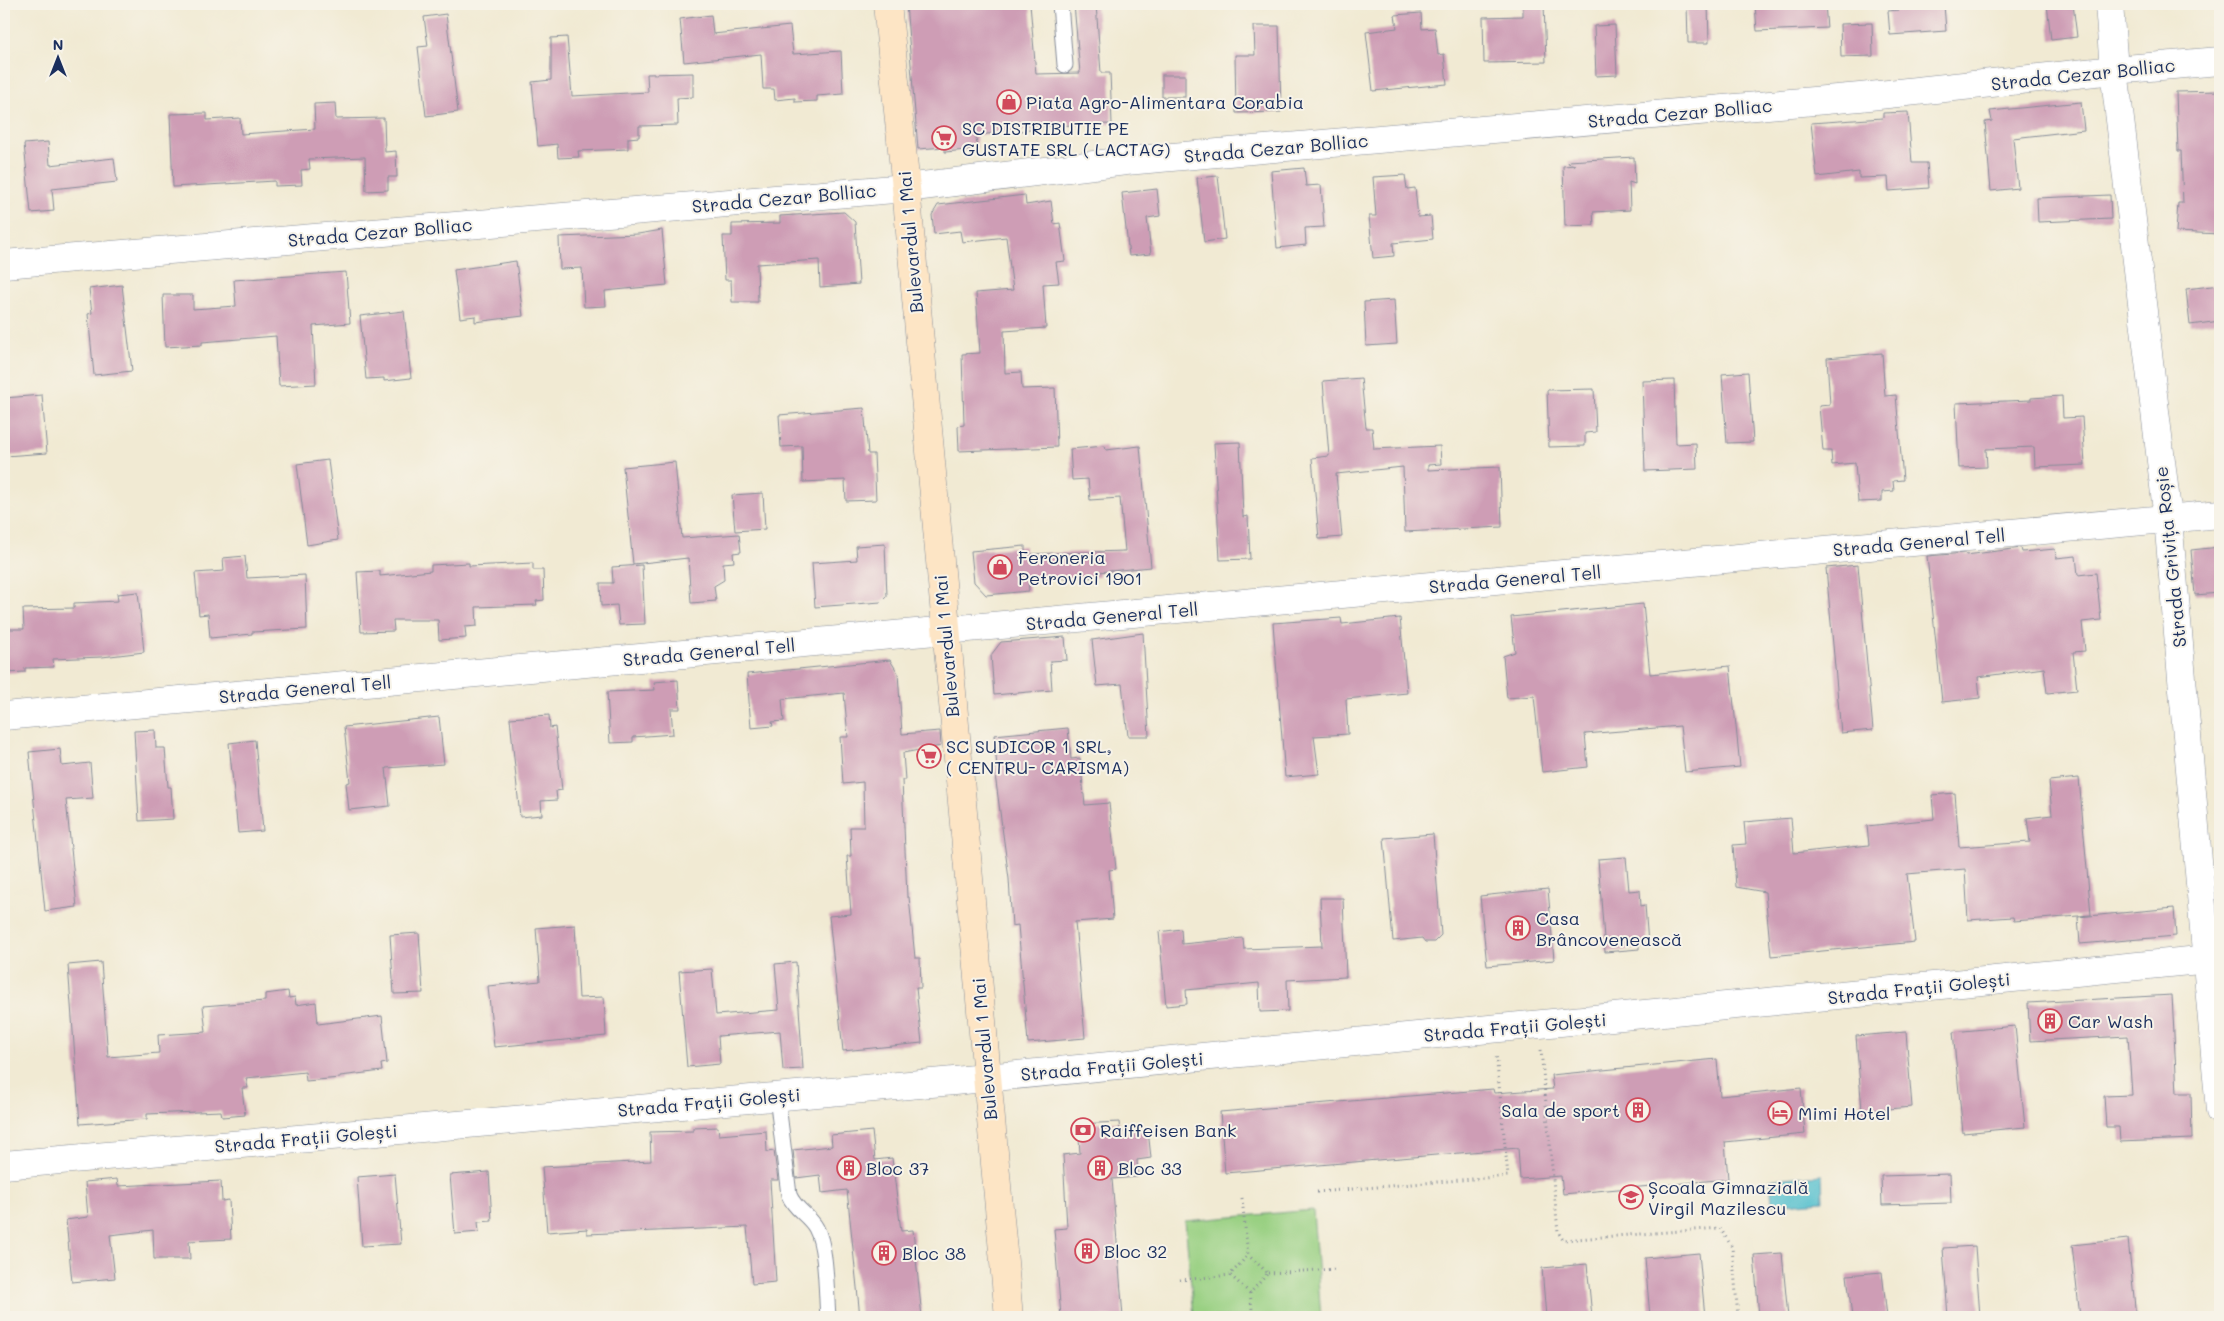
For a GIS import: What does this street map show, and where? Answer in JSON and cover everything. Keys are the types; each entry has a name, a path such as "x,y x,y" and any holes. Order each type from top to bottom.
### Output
{"street":[{"name":"Bulevardul 1 Mai","path":"887,4 906,188 1009,1317"},
{"name":"Strada Grivița Roșie","path":"2108,4 2114,70 2168,519 2214,959 2220,1111"},
{"name":"Strada Cezar Bolliac","path":"4,264 906,188 1126,161 1860,97 2114,70 2220,61"},
{"name":"Strada General Tell","path":"4,716 2220,514"},
{"name":"Strada Frații Golești","path":"4,1165 987,1078 2214,959"}],"lane":[{"path":"1060,4 1065,65"},
{"path":"777,1096 789,1195 796,1208 815,1226 821,1240 828,1317"}],"path":[{"path":"1539,1025 1558,1232 1563,1240 1720,1228 1732,1247 1738,1317"},
{"path":"1317,1192 1508,1176 1493,1029"},
{"path":"1242,1198 1248,1255 1268,1272 1336,1269"},
{"path":"1180,1280 1230,1275 1248,1255"},
{"path":"1250,1293 1268,1272"},
{"path":"1230,1275 1250,1293 1253,1317"}],"green space":[{"path":"1313,1210 1321,1317 1194,1317 1185,1221"}],"water":[{"path":"1822,1175 1823,1201 1772,1205 1770,1179"}],"building":[{"name":"Piata Agro-Alimentara Corabia","path":"906,4 1030,4 1036,74 1080,73 1074,4 1096,4 1101,73 1110,73 1112,124 1041,126 1041,129 976,135 977,149 945,152 945,147 918,149"},
{"path":"1523,4 1544,4 1546,62 1484,63 1483,17 1523,16"},
{"path":"1687,4 1708,4 1709,43 1688,43"},
{"path":"1755,4 1825,4 1827,28 1757,31"},
{"path":"1897,4 1944,4 1946,31 1890,35 1888,11 1898,10"},
{"path":"2047,4 2073,4 2077,37 2051,40"},
{"path":"1421,13 1422,29 1435,28 1438,55 1444,54 1447,84 1373,91 1366,32 1397,28 1395,15"},
{"path":"446,14 458,112 426,116 418,47 428,46 424,17"},
{"path":"711,15 713,34 790,26 793,54 841,51 843,94 817,96 817,101 795,102 795,98 775,100 774,89 763,89 761,54 684,62 680,19"},
{"path":"1872,23 1873,56 1841,57 1840,24"},
{"path":"1615,25 1617,75 1596,76 1594,26"},
{"path":"1254,26 1279,26 1281,112 1236,113 1235,55 1255,55"},
{"path":"567,37 572,96 648,92 647,74 693,73 693,97 677,98 678,125 639,126 639,137 628,138 628,149 578,151 579,157 558,158 557,144 538,146 532,82 551,80 551,38"},
{"path":"1162,75 1185,75 1185,97 1162,97"},
{"path":"2220,91 2220,234 2176,232 2178,203 2183,203 2181,151 2178,151 2176,92"},
{"path":"2081,102 2084,130 2013,138 2018,188 1991,191 1985,122 1992,121 1990,111"},
{"path":"335,103 336,119 384,118 385,152 396,151 397,177 388,177 388,190 366,191 365,157 309,159 310,169 301,170 302,185 275,186 275,181 173,187 170,114 207,113 207,120 240,118 241,134 315,129 314,104"},
{"path":"1908,112 1912,163 1927,163 1929,188 1889,191 1888,177 1859,178 1859,172 1817,177 1811,123 1883,118 1883,113"},
{"path":"48,142 50,165 114,158 117,182 52,189 54,211 31,213 24,144"},
{"path":"1634,157 1635,184 1629,182 1630,210 1593,212 1594,225 1565,226 1563,166 1575,165 1568,163 1569,161"},
{"path":"1304,168 1306,186 1321,185 1324,227 1305,228 1306,245 1277,248 1271,171"},
{"path":"1405,175 1407,189 1415,188 1418,217 1431,216 1433,239 1393,243 1394,256 1373,258 1369,216 1376,216 1373,177"},
{"path":"1218,176 1225,239 1204,242 1197,178"},
{"path":"1157,189 1160,216 1147,218 1151,254 1129,256 1122,193"},
{"path":"1025,195 1026,205 1051,201 1054,224 1060,223 1065,261 1056,262 1059,283 1043,284 1046,328 1004,331 1005,373 1021,372 1022,389 1055,388 1057,447 959,451 958,426 964,425 962,354 980,353 976,293 1013,290 1006,237 962,242 960,231 934,234 932,215 938,205"},
{"path":"2110,195 2111,219 2038,222 2037,198"},
{"path":"844,212 855,222 859,284 820,287 819,260 757,264 758,302 732,302 731,280 725,280 723,236 732,236 732,224 780,223 780,216"},
{"path":"662,230 667,285 605,291 606,306 584,307 582,268 560,269 559,237 638,234"},
{"path":"516,261 523,316 475,322 475,316 460,318 454,270"},
{"path":"346,272 350,323 313,326 316,384 279,386 276,336 202,342 202,345 165,347 163,295 193,295 193,309 236,306 234,280"},
{"path":"122,285 132,371 94,375 88,314 92,313 89,289"},
{"path":"2220,285 2220,321 2190,325 2186,289"},
{"path":"1394,300 1397,344 1366,346 1364,302"},
{"path":"404,311 411,378 384,381 384,378 366,379 360,316"},
{"path":"1882,353 1885,396 1896,395 1903,480 1893,481 1894,491 1882,492 1882,501 1858,502 1855,463 1832,465 1831,451 1823,451 1819,406 1830,405 1827,358"},
{"path":"1748,372 1753,442 1727,443 1722,374"},
{"path":"1361,378 1366,428 1372,428 1374,449 1440,446 1441,464 1428,465 1428,470 1500,467 1502,527 1405,532 1403,467 1336,474 1342,537 1319,539 1312,458 1329,456 1323,381"},
{"path":"1674,380 1676,444 1696,443 1697,469 1645,471 1642,381"},
{"path":"1594,389 1596,432 1585,433 1585,446 1549,447 1547,390"},
{"path":"42,395 47,453 5,456 4,398"},
{"path":"2062,396 2063,418 2082,417 2085,465 2035,467 2034,447 1986,449 1987,467 1959,468 1956,403 2031,400 2031,398"},
{"path":"864,408 868,454 874,454 876,500 846,501 845,480 803,482 802,446 781,447 779,415"},
{"path":"1240,442 1243,517 1248,516 1250,559 1220,560 1214,443"},
{"path":"1105,446 1106,450 1140,446 1151,567 1099,572 1099,577 1028,580 1029,591 986,595 974,582 971,551 1025,546 1025,554 1125,551 1120,498 1090,500 1088,479 1072,480 1070,449"},
{"path":"328,460 338,540 307,545 297,464"},
{"path":"675,462 682,538 739,534 741,552 733,553 734,562 723,563 724,580 714,586 716,601 691,603 688,558 633,564 623,467"},
{"path":"763,493 765,529 735,531 732,495"},
{"path":"885,544 887,596 881,602 815,607 812,563 857,560 856,546"},
{"path":"2220,547 2220,593 2195,595 2191,550"},
{"path":"2021,548 2022,552 2055,549 2056,558 2076,556 2078,575 2096,573 2101,620 2082,622 2085,651 2073,652 2077,690 2047,693 2044,668 1978,677 1980,698 1942,702 1927,556 1965,553 1966,555"},
{"path":"245,556 247,578 305,575 307,629 252,632 252,634 210,638 208,614 199,615 195,573 224,571 223,558"},
{"path":"469,563 469,566 533,563 533,570 543,570 544,600 536,601 537,605 476,607 477,626 465,627 466,638 439,640 438,620 393,620 394,631 361,632 357,572 380,571 380,576 431,571 431,565"},
{"path":"642,565 645,624 619,625 617,605 601,606 600,583 613,583 612,567"},
{"path":"1858,565 1873,730 1841,733 1826,568"},
{"path":"138,592 144,652 102,657 53,659 54,667 25,668 25,672 4,673 4,629 24,629 23,609 74,608 74,603 118,601 117,594"},
{"path":"1643,604 1650,674 1730,666 1740,767 1685,772 1680,726 1585,734 1588,767 1542,772 1534,696 1507,698 1503,656 1515,652 1511,617"},
{"path":"1341,618 1342,624 1400,618 1407,693 1346,699 1348,734 1314,736 1319,774 1285,777 1273,623"},
{"path":"1143,633 1149,736 1128,736 1122,684 1097,686 1092,640"},
{"path":"1065,637 1067,660 1050,661 1052,690 994,695 991,655 1001,642"},
{"path":"890,660 898,673 902,734 940,731 941,746 903,753 905,780 902,780 907,897 909,897 915,958 920,958 921,988 916,988 922,1043 843,1051 829,916 851,914 847,856 851,856 850,827 864,827 863,782 843,784 840,737 848,737 844,693 782,699 784,721 772,722 773,726 751,728 747,674"},
{"path":"678,680 680,709 671,709 673,734 633,737 633,742 610,743 607,692 655,690 654,682"},
{"path":"549,715 550,728 555,727 562,790 556,791 557,800 541,801 542,815 520,817 510,718"},
{"path":"439,717 444,764 386,768 390,806 349,810 346,783 350,782 344,727"},
{"path":"1068,728 1071,759 1080,758 1085,805 1109,803 1116,869 1109,870 1113,919 1075,922 1085,1038 1028,1043 1018,925 1012,926 1009,879 994,767 997,767 994,735"},
{"path":"155,730 156,748 165,748 168,787 171,787 173,819 139,821 134,731"},
{"path":"255,740 263,831 238,833 229,743"},
{"path":"60,749 62,766 90,763 93,798 66,800 77,907 45,911 29,752"},
{"path":"2079,778 2091,915 2014,921 2013,917 1968,920 1965,869 1907,874 1915,942 1771,956 1765,892 1736,887 1733,845 1746,844 1744,822 1791,818 1794,853 1869,845 1867,826 1934,819 1932,795 1955,793 1959,847 2030,842 2027,818 2052,815 2049,781"},
{"path":"1433,834 1441,935 1434,942 1425,942 1422,938 1393,941 1384,838"},
{"path":"1626,857 1629,891 1640,890 1641,906 1645,905 1648,944 1639,945 1639,949 1605,952 1598,859"},
{"name":"Casa Brâncovenească","path":"1548,889 1554,960 1487,966 1480,896"},
{"path":"1320,898 1343,898 1346,977 1287,980 1288,1011 1260,1012 1259,983 1186,990 1187,1004 1166,1006 1159,932 1181,929 1182,944 1243,938 1244,949 1322,946"},
{"path":"2174,908 2176,936 2080,944 2078,917"},
{"path":"575,925 579,998 604,997 606,1036 494,1047 488,986 540,981 536,928"},
{"path":"419,933 423,993 394,994 390,935"},
{"path":"101,962 108,1057 159,1053 158,1035 206,1032 203,1006 265,1001 265,994 288,991 289,998 295,997 296,1005 316,1002 318,1024 382,1016 387,1063 381,1064 382,1071 340,1076 340,1078 306,1081 305,1072 246,1078 248,1088 242,1088 245,1115 222,1117 221,1111 147,1114 147,1119 80,1124 68,965"},
{"path":"796,962 803,1069 783,1070 780,1031 718,1036 720,1064 687,1067 679,971 712,969 716,1015 779,1010 775,964"},
{"path":"2172,995 2177,1093 2191,1093 2192,1139 2120,1142 2119,1127 2106,1127 2104,1096 2132,1095 2128,1036 2030,1041 2028,1003"},
{"path":"2015,1026 2025,1127 1963,1133 1953,1032"},
{"path":"1906,1032 1912,1107 1862,1111 1856,1036"},
{"path":"1717,1059 1720,1096 1801,1088 1805,1134 1725,1142 1728,1179 1563,1194 1561,1176 1520,1179 1518,1148 1225,1173 1220,1112 1493,1089 1494,1093 1553,1089 1551,1075"},
{"path":"1119,1122 1120,1132 1148,1130 1151,1158 1137,1160 1138,1177 1112,1179 1123,1317 1061,1317 1054,1229 1067,1228 1063,1155 1080,1153 1078,1124"},
{"path":"718,1127 719,1135 766,1131 767,1152 774,1151 778,1180 770,1180 776,1282 752,1284 747,1227 587,1234 587,1229 547,1232 542,1167 651,1161 650,1132 693,1131 693,1128"},
{"path":"872,1131 875,1160 892,1158 901,1231 913,1230 922,1317 860,1317 847,1190 822,1193 820,1175 796,1178 793,1150 832,1146 831,1135"},
{"path":"489,1172 492,1221 478,1222 479,1232 455,1234 450,1175"},
{"path":"395,1174 401,1244 362,1246 357,1177"},
{"path":"1950,1174 1951,1203 1882,1205 1881,1176"},
{"path":"117,1179 118,1186 221,1181 222,1201 229,1200 231,1239 189,1241 190,1259 154,1259 153,1230 110,1235 115,1278 72,1282 66,1220 88,1217 85,1182"},
{"path":"2128,1239 2136,1317 2080,1317 2072,1245"},
{"path":"1975,1246 1980,1317 1948,1317 1943,1248"},
{"path":"1699,1253 1705,1317 1650,1317 1645,1258"},
{"path":"1782,1253 1788,1317 1759,1317 1754,1255"},
{"path":"1587,1264 1592,1317 1546,1317 1542,1268"},
{"path":"1882,1272 1887,1317 1852,1317 1847,1275"}],"place":[{"name":"Piata Agro-Alimentara Corabia","path":"1009,102"},
{"name":"SC DISTRIBUTIE PE GUSTATE SRL ( LACTAG)","path":"944,138"},
{"name":"Feroneria Petrovici 1901","path":"1000,567"},
{"name":"SC SUDICOR 1 SRL, ( CENTRU- CARISMA)","path":"929,756"},
{"name":"Casa Brâncovenească","path":"1518,928"},
{"name":"Car Wash","path":"2050,1021"},
{"name":"Sala de sport","path":"1638,1110"},
{"name":"Mimi Hotel","path":"1780,1113"},
{"name":"Raiffeisen Bank","path":"1083,1130"},
{"name":"Bloc 37","path":"849,1168"},
{"name":"Bloc 33","path":"1100,1168"},
{"name":"Școala Gimnazială Virgil Mazilescu","path":"1631,1197"},
{"name":"Bloc 32","path":"1087,1251"},
{"name":"Bloc 38","path":"884,1253"}]}
